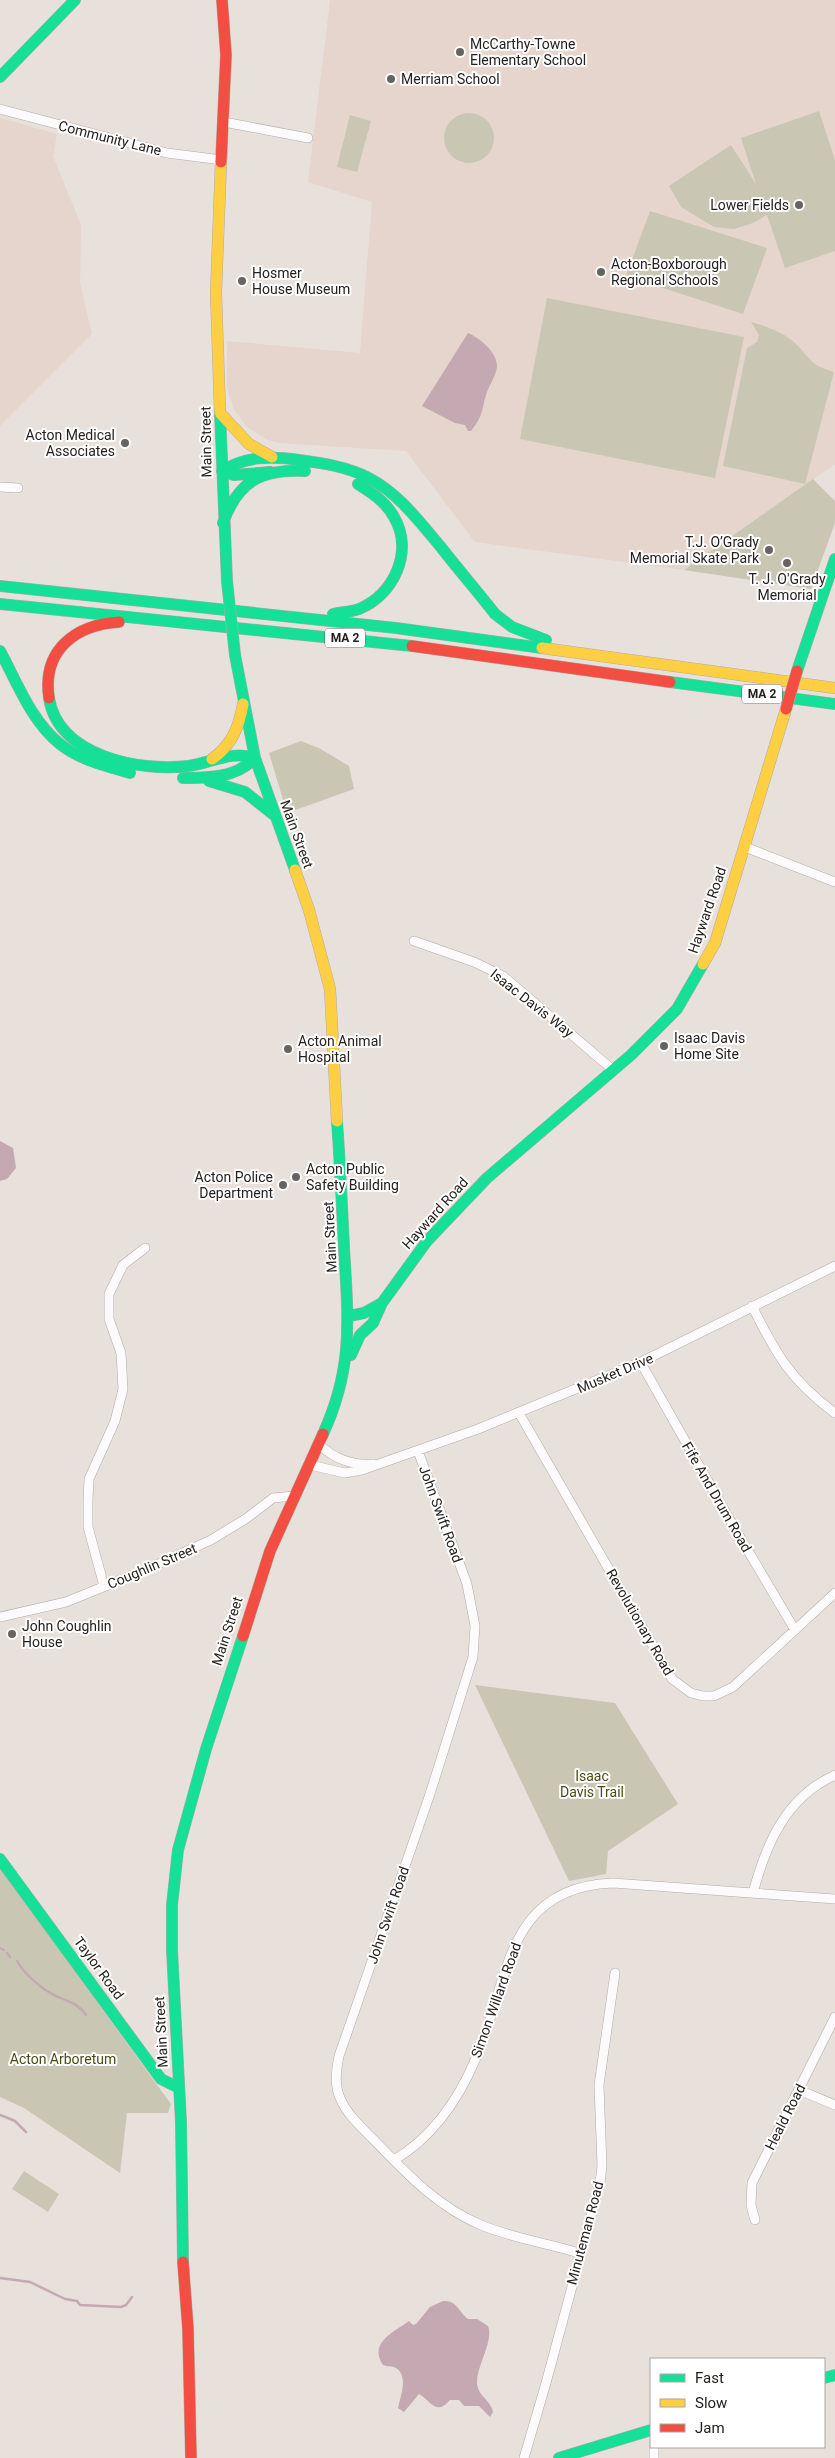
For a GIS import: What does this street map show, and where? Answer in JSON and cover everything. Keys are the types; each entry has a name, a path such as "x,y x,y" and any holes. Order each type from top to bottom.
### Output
{"main road":[{"path":"0,77 75,0"},
{"name":"Main Street","path":"192,2458 188,2328 182,2243 172,1950 172,1906 178,1850 186,1814 270,1551 294,1496 320,1445 334,1410 344,1372 349,1329 330,989 309,910 255,758 235,655 227,581 223,523 216,270 226,55 222,0"},
{"path":"221,414 241,437 258,451 287,460 339,466 364,475 385,487 416,516 483,601 502,621 522,632 581,652"},
{"path":"222,471 233,463 244,460 287,460"},
{"path":"222,471 238,476 294,471 320,473 362,486 386,504 397,521 402,538 402,555 397,575 386,592 372,603 348,613 289,616"},
{"path":"223,523 230,504 240,489 254,478 270,472"},
{"name":"Hayward Road","path":"344,1372 357,1339 373,1323 382,1304 427,1240 474,1191 656,1032 677,1009 690,989 715,942 816,610 835,559"},
{"name":"MA 2","path":"0,586 289,616 581,652 835,688"},
{"name":"MA 2","path":"0,604 445,650 835,704"},
{"path":"157,619 94,625 69,638 59,650 50,668 48,686 51,707 58,724 68,735 96,751 123,760 160,766 181,767 203,764 241,754 255,758 248,765 227,774 184,778"},
{"path":"0,652 36,718 46,732 63,748 84,759 114,769 139,774 216,782 240,788 261,802 274,815"},
{"path":"203,764 219,755 231,742 239,725 243,704"},
{"path":"349,1316 364,1313 382,1304"},
{"path":"349,1329 354,1332 367,1327"},
{"name":"Taylor Road","path":"0,1858 161,2078 178,2088"},
{"path":"559,2458 650,2430"}],"street":[{"name":"Community Lane","path":"0,109 167,152 222,160"},
{"path":"224,122 308,138"},
{"path":"0,488 18,488"},
{"path":"745,847 835,882"},
{"name":"Isaac Davis Way","path":"414,941 474,962 503,976 613,1070"},
{"path":"104,1586 88,1527 88,1500 89,1478 115,1421 123,1388 121,1353 109,1319 109,1294 123,1265 145,1248"},
{"name":"Musket Drive","path":"310,1465 345,1473 418,1451 519,1413 641,1363 835,1266"},
{"path":"752,1306 768,1340 798,1382 835,1413"},
{"name":"Fife And Drum Road","path":"641,1363 731,1522 796,1630"},
{"name":"Revolutionary Road","path":"519,1413 584,1524 650,1644 672,1679 691,1693 703,1696 723,1692 740,1680 835,1593"},
{"name":"Musket Drive","path":"320,1445 329,1454 344,1460 366,1464 386,1462"},
{"name":"John Swift Road","path":"418,1451 467,1584 476,1636 473,1658 456,1719 339,2056 336,2074 341,2101 354,2118 394,2160 442,2205 480,2225 579,2253"},
{"name":"Coughlin Street","path":"0,1617 66,1602 211,1540 244,1520 273,1498 294,1496"},
{"path":"753,1893 765,1853 784,1816 808,1790 835,1775"},
{"name":"Simon Willard Road","path":"394,2160 415,2147 436,2127 451,2106 476,2059 516,1942 531,1918 556,1896 582,1886 613,1883 835,1898"},
{"name":"Minuteman Road","path":"524,2458 546,2384 579,2253 600,2183 602,2166 599,2086 615,1973"},
{"name":"Heald Road","path":"755,2220 751,2205 752,2183 835,2017"},
{"path":"799,2090 835,2105"}],"shaded area":[{"name":"Acton-Boxborough Regional Schools","path":"330,0 835,0 835,464 684,570 475,542 406,451 279,443 267,440 247,427 234,410 227,388 227,341 360,353 372,202 308,182"},
{"path":"0,118 57,134 53,156 81,225 80,283 92,334 0,426"},
{"path":"468,333 478,338 491,351 497,362 497,367 480,416 471,431 468,431 465,425 455,423 422,406"},
{"path":"0,1141 13,1148 16,1168 7,1179 0,1181"},
{"path":"443,2301 455,2304 468,2319 477,2319 488,2326 489,2339 477,2382 479,2391 492,2408 493,2412 490,2417 479,2406 464,2406 459,2400 450,2400 445,2405 437,2407 419,2394 404,2412 398,2408 403,2386 402,2375 394,2367 383,2365 379,2357 381,2344 390,2334 409,2321 413,2325 416,2324 430,2307"}],"green space":[{"name":"Lower Fields","path":"819,111 835,160 835,251 785,268 767,215 753,223 734,229 714,227 681,207 669,186 731,145 756,184 741,138"},
{"path":"469,113 478,115 489,124 494,138 492,147 483,158 469,163 460,161 449,152 444,138 446,129 455,118"},
{"path":"350,115 371,121 357,172 337,167"},
{"path":"650,211 767,248 743,314 626,276"},
{"path":"547,298 744,337 715,478 520,439"},
{"path":"751,322 768,327 784,335 794,342 815,364 834,372 805,484 723,466 747,348 757,342 759,335"},
{"name":"T.J. O’Grady Memorial Skate Park","path":"813,479 835,501 835,523 811,589 684,570"},
{"path":"301,741 319,748 349,766 354,789 287,813 269,753"},
{"name":"Isaac Davis Trail","path":"475,1685 615,1703 678,1804 608,1851 606,1874 569,1881"},
{"name":"Acton Arboretum","path":"0,1868 171,2104 168,2113 127,2113 120,2173 24,2108 0,2097"},
{"path":"24,2171 59,2194 48,2212 12,2189"}],"waterway":[{"path":"0,1948 4,1950"},
{"path":"7,1953 10,1957"},
{"path":"17,1961 24,1971 40,1986 76,2005 86,2015"},
{"path":"0,2115 15,2121 26,2132"},
{"path":"0,2278 30,2282 65,2299 77,2301 80,2305 121,2307 126,2305 132,2297"}],"traffic: fast":[{"path":"0,77 75,0"},
{"path":"220,412 227,581"},
{"path":"270,472 234,475 222,471 240,462 259,458 279,458 335,466 369,478 380,484 408,508 495,614 512,627 546,640"},
{"path":"223,523 236,497 253,481 276,472 305,471"},
{"path":"333,614 359,609 382,594 391,583 401,557 400,530 394,517 383,502 358,484"},
{"path":"797,671 835,559"},
{"path":"227,581 235,655"},
{"path":"0,586 396,628 542,648"},
{"path":"0,604 412,646"},
{"path":"0,651 33,713 50,735 76,754 94,762 130,773"},
{"path":"235,655 255,758 295,870"},
{"path":"670,682 835,704"},
{"path":"49,698 56,718 68,734 84,747 104,756 147,766 168,767 188,766 238,755 255,758 248,765 231,773 203,778 183,778"},
{"path":"209,781 245,792 274,815"},
{"path":"351,1355 360,1335 373,1323 382,1303 427,1241 487,1178 631,1055 677,1009 703,964"},
{"path":"323,1434 340,1386 347,1342 347,1297 337,1121"},
{"path":"349,1316 364,1313 382,1303"},
{"path":"183,2262 181,2122 172,1950 172,1905 178,1850 206,1749 243,1636"},
{"path":"0,1859 161,2079 179,2088"},
{"path":"825,2378 835,2375"},
{"path":"559,2458 650,2430"}],"traffic: slow":[{"path":"220,412 216,293 221,162"},
{"path":"221,414 249,444 272,457"},
{"path":"542,648 835,688"},
{"path":"212,759 225,748 234,735 243,704"},
{"path":"703,964 715,943 786,709"},
{"path":"295,870 309,910 330,989 337,1121"}],"traffic: jam":[{"path":"221,162 226,55 222,0"},
{"path":"49,698 48,681 51,666 56,654 65,643 89,628 119,622"},
{"path":"412,646 670,682"},
{"path":"786,709 797,671"},
{"path":"243,1636 270,1551 323,1434"},
{"path":"183,2262 188,2329 191,2458"}],"place":[{"name":"McCarthy-Towne Elementary School","path":"460,52"},
{"name":"Merriam School","path":"391,79"},
{"name":"Lower Fields","path":"799,205"},
{"name":"Acton-Boxborough Regional Schools","path":"601,272"},
{"name":"Hosmer House Museum","path":"242,281"},
{"name":"Acton Medical Associates","path":"125,443"},
{"name":"T.J. O’Grady Memorial Skate Park","path":"769,550"},
{"name":"T. J. O'Grady Memorial","path":"787,563"},
{"name":"Isaac Davis Home Site","path":"664,1046"},
{"name":"Acton Animal Hospital","path":"288,1049"},
{"name":"Acton Public Safety Building","path":"296,1177"},
{"name":"Acton Police Department","path":"283,1185"},
{"name":"John Coughlin House","path":"12,1634"}]}
